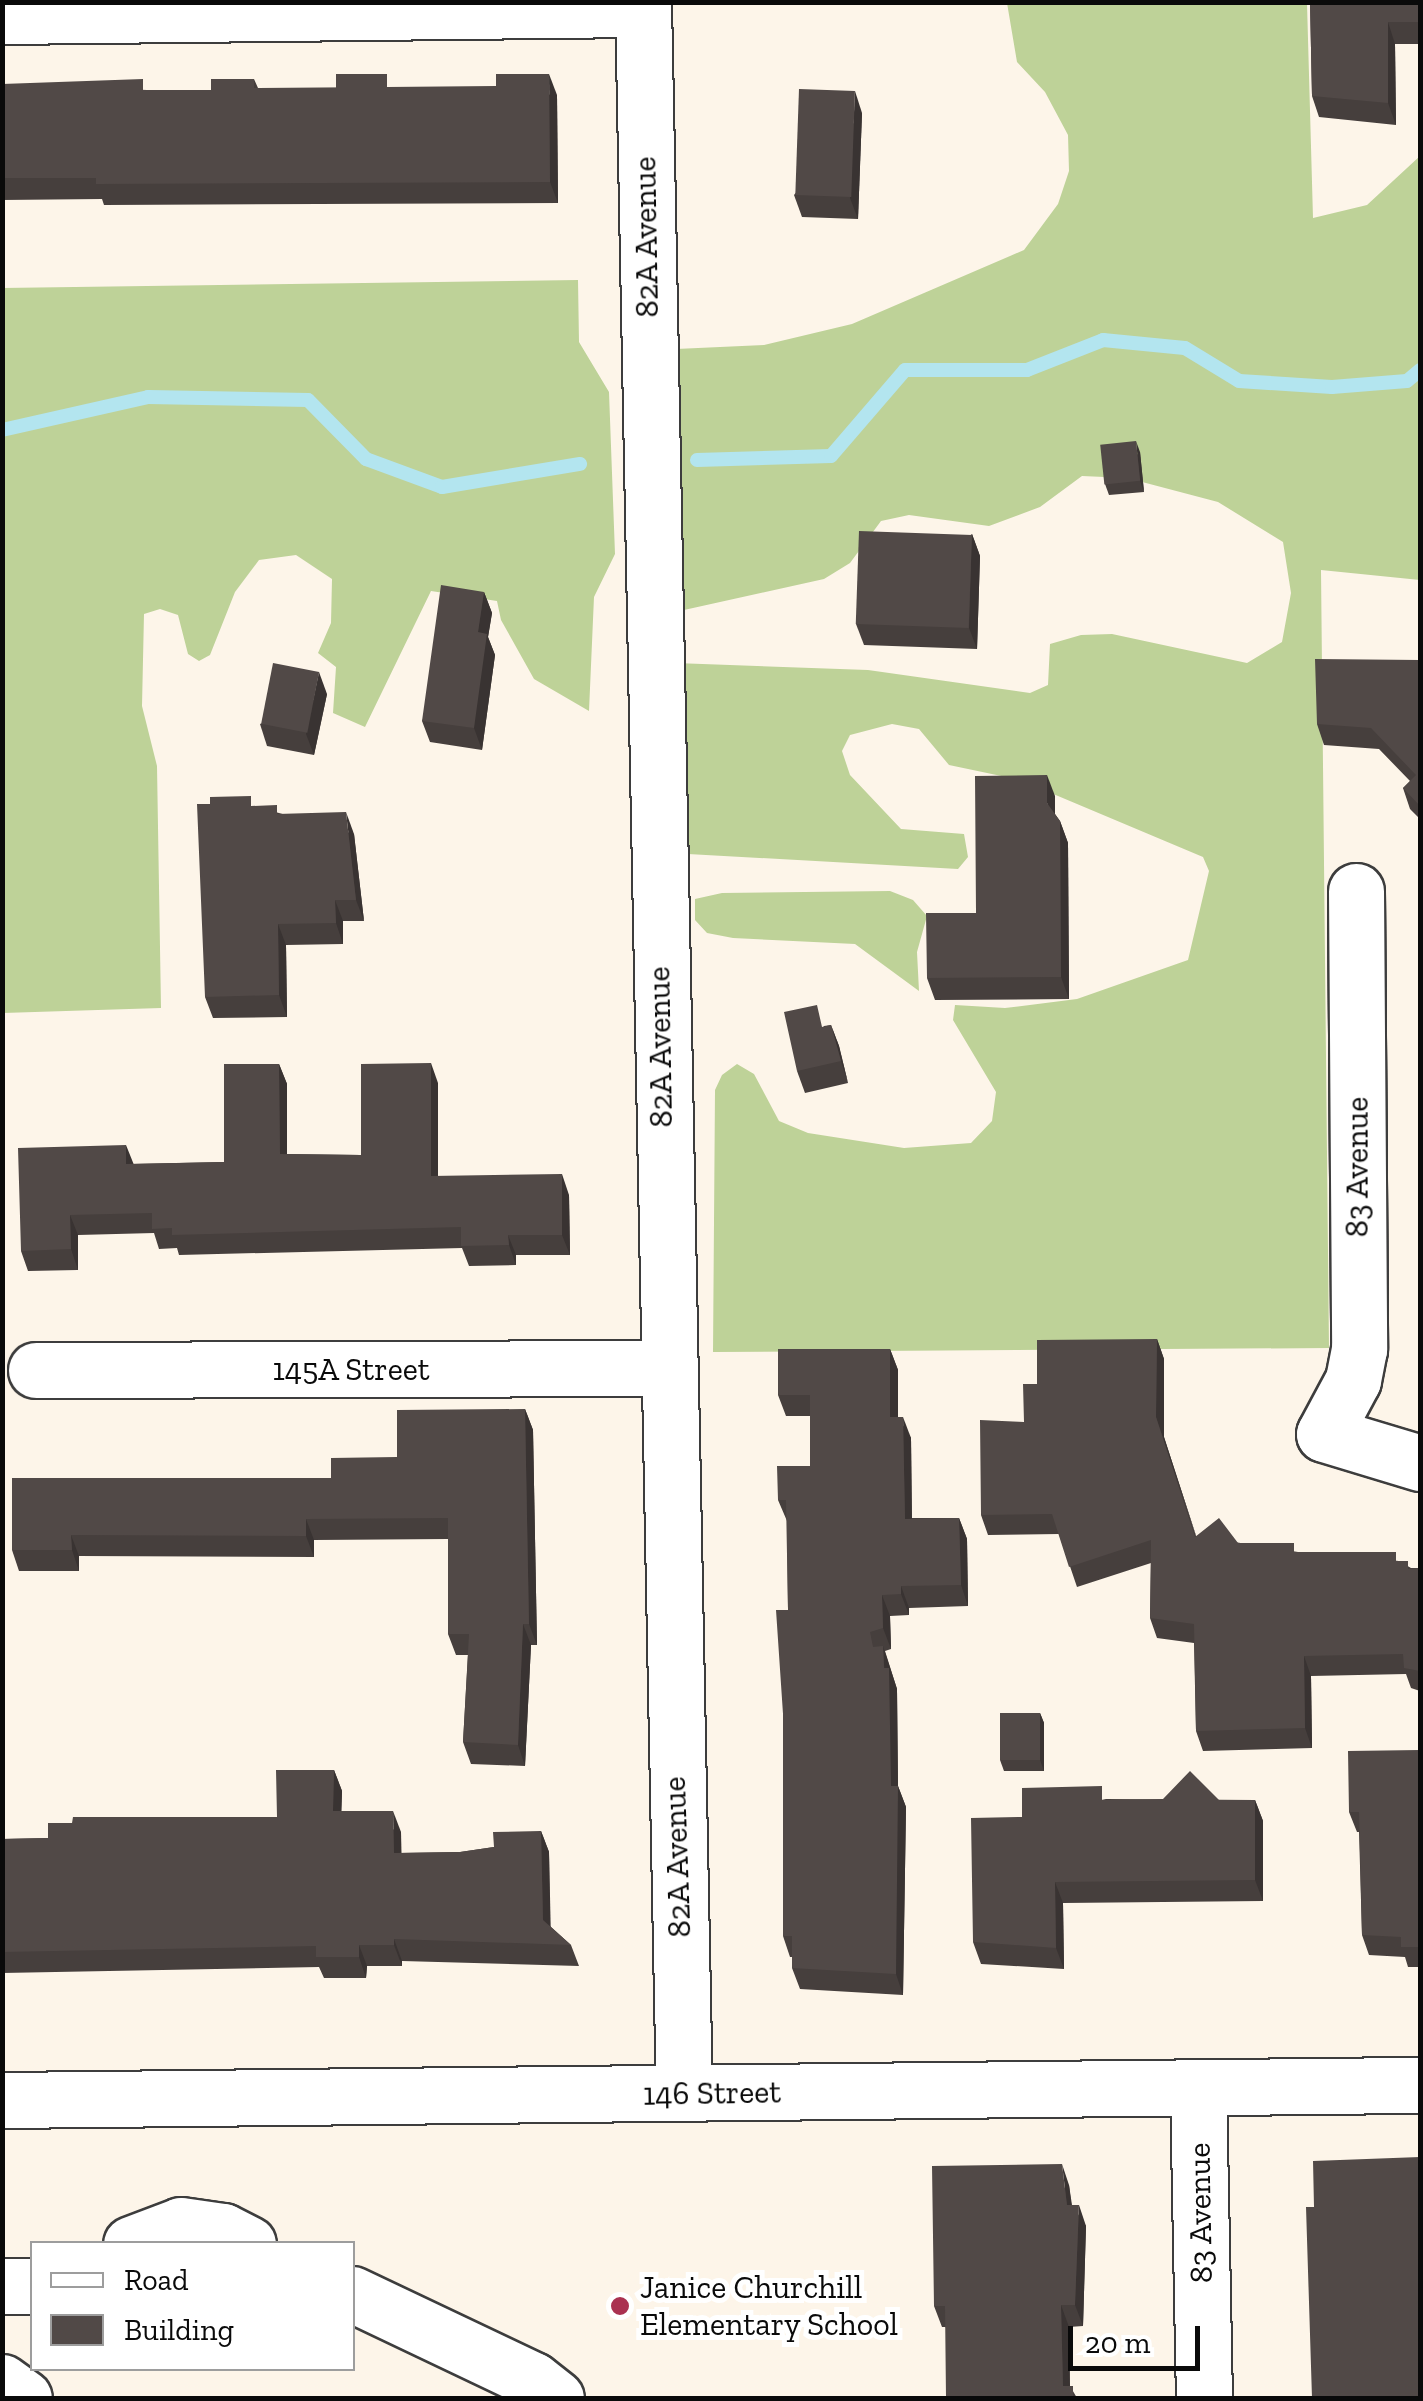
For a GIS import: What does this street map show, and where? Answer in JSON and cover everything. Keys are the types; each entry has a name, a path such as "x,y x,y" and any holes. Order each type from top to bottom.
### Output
{"street":[{"path":"2,16 643,6"},
{"name":"82A Avenue","path":"643,6 666,1368 684,2092"},
{"name":"83 Avenue","path":"1356,892 1358,1349 1353,1380 1324,1434 1420,1463"},
{"name":"145A Street","path":"36,1370 666,1368"},
{"name":"146 Street","path":"2,2100 1420,2086"},
{"name":"83 Avenue","path":"1198,2088 1204,2398"},
{"path":"139,2241 181,2225 223,2231 242,2241"},
{"path":"355,2295 533,2380 556,2398"},
{"path":"2,2382 24,2398"}],"green space":[{"path":"1007,3 1307,3 1313,218 1367,205 1420,156 1420,580 1321,570 1329,1348 713,1352 715,1090 722,1075 737,1064 754,1074 779,1121 808,1133 904,1148 971,1143 992,1121 996,1092 953,1020 955,1005 1005,1008 1077,999 1188,960 1209,871 1203,857 1020,780 949,765 919,729 892,724 850,735 842,751 850,775 901,829 964,834 968,857 958,869 688,854 675,663 868,670 1030,693 1048,685 1050,644 1081,635 1112,634 1247,663 1282,642 1291,593 1283,542 1218,502 1127,478 1082,476 1040,507 989,526 909,515 881,521 850,563 824,579 684,610 676,349 764,345 852,324 1024,250 1058,204 1069,171 1068,135 1045,92 1017,62"},
{"path":"578,280 579,342 609,392 615,554 594,597 589,711 534,679 501,620 497,601 431,591 365,727 333,713 336,667 318,653 331,623 332,579 296,555 259,560 235,592 210,655 199,661 188,654 178,615 160,609 144,614 142,706 157,766 161,1008 3,1013 2,288"},
{"path":"890,891 913,900 927,916 917,952 919,991 855,944 733,938 707,933 695,920 695,899 722,893"}],"building":[{"path":"1310,2 1420,2 1420,22 1388,22 1388,103 1312,96"},
{"path":"336,74 387,74 387,87 496,86 496,74 549,74 550,182 96,184 96,178 2,178 2,84 143,79 143,90 211,90 211,79 254,79 254,88 336,88"},
{"path":"799,89 855,91 851,197 795,195"},
{"path":"1136,441 1140,481 1104,485 1100,445"},
{"path":"859,531 972,535 969,628 856,624"},
{"path":"441,585 484,592 478,632 487,634 474,728 422,721"},
{"path":"1315,659 1420,660 1420,806 1403,788 1416,775 1371,728 1317,724"},
{"path":"273,663 319,672 307,733 261,724"},
{"path":"1047,775 1047,803 1060,821 1061,977 927,978 926,913 976,913 975,776"},
{"path":"251,796 251,806 277,805 277,814 346,812 356,900 335,900 336,923 278,924 279,995 205,997 197,804 210,804 210,797"},
{"path":"817,1005 822,1027 831,1025 841,1061 797,1071 784,1012"},
{"path":"431,1063 431,1176 562,1174 562,1235 508,1235 509,1245 461,1246 461,1227 172,1235 172,1228 152,1229 152,1213 70,1215 71,1249 21,1251 18,1148 126,1145 126,1164 224,1162 224,1064 279,1064 280,1154 361,1155 361,1064"},
{"path":"1157,1339 1156,1417 1195,1537 1219,1518 1238,1543 1294,1543 1294,1552 1396,1552 1396,1561 1408,1561 1408,1569 1420,1568 1420,1671 1404,1668 1403,1654 1304,1656 1305,1728 1196,1731 1194,1624 1150,1618 1151,1540 1069,1567 1052,1514 981,1515 980,1420 1024,1422 1023,1384 1037,1384 1037,1340"},
{"path":"778,1349 890,1349 890,1417 903,1417 905,1519 959,1518 961,1585 901,1586 901,1594 882,1595 883,1628 870,1632 873,1647 883,1646 884,1668 889,1668 891,1786 898,1786 896,1974 792,1968 792,1936 783,1936 783,1714 776,1610 788,1610 786,1500 778,1500 777,1466 810,1466 810,1395 778,1395"},
{"path":"525,1409 529,1624 523,1624 518,1745 463,1742 469,1634 448,1634 448,1518 306,1519 306,1536 71,1535 72,1550 12,1550 12,1478 331,1478 331,1458 397,1457 397,1410"},
{"path":"1000,1713 1040,1713 1040,1760 1000,1760"},
{"path":"1420,1750 1420,1947 1401,1947 1401,1937 1362,1935 1359,1812 1349,1812 1348,1751"},
{"path":"276,1770 334,1770 333,1811 393,1811 394,1853 494,1847 493,1832 541,1831 543,1920 571,1945 394,1939 394,1945 359,1945 359,1957 316,1957 316,1946 2,1952 2,1839 48,1838 48,1823 72,1823 73,1817 277,1817"},
{"path":"1190,1771 1219,1800 1255,1800 1255,1880 1055,1882 1056,1948 973,1942 971,1818 1022,1817 1022,1788 1102,1786 1102,1800 1163,1799"},
{"path":"1420,2157 1420,2398 1312,2398 1306,2207 1314,2207 1313,2161"},
{"path":"1062,2164 1067,2205 1079,2205 1075,2305 1061,2305 1063,2386 1073,2386 1073,2398 946,2398 945,2306 934,2306 932,2166"}],"waterway":[{"path":"697,460 831,456 905,370 1027,370 1103,340 1185,348 1239,381 1332,387 1407,381 1420,370"},
{"path":"2,430 148,397 308,400 366,459 442,487 580,464"}],"place":[{"name":"Janice Churchill Elementary School","path":"620,2306"}]}
